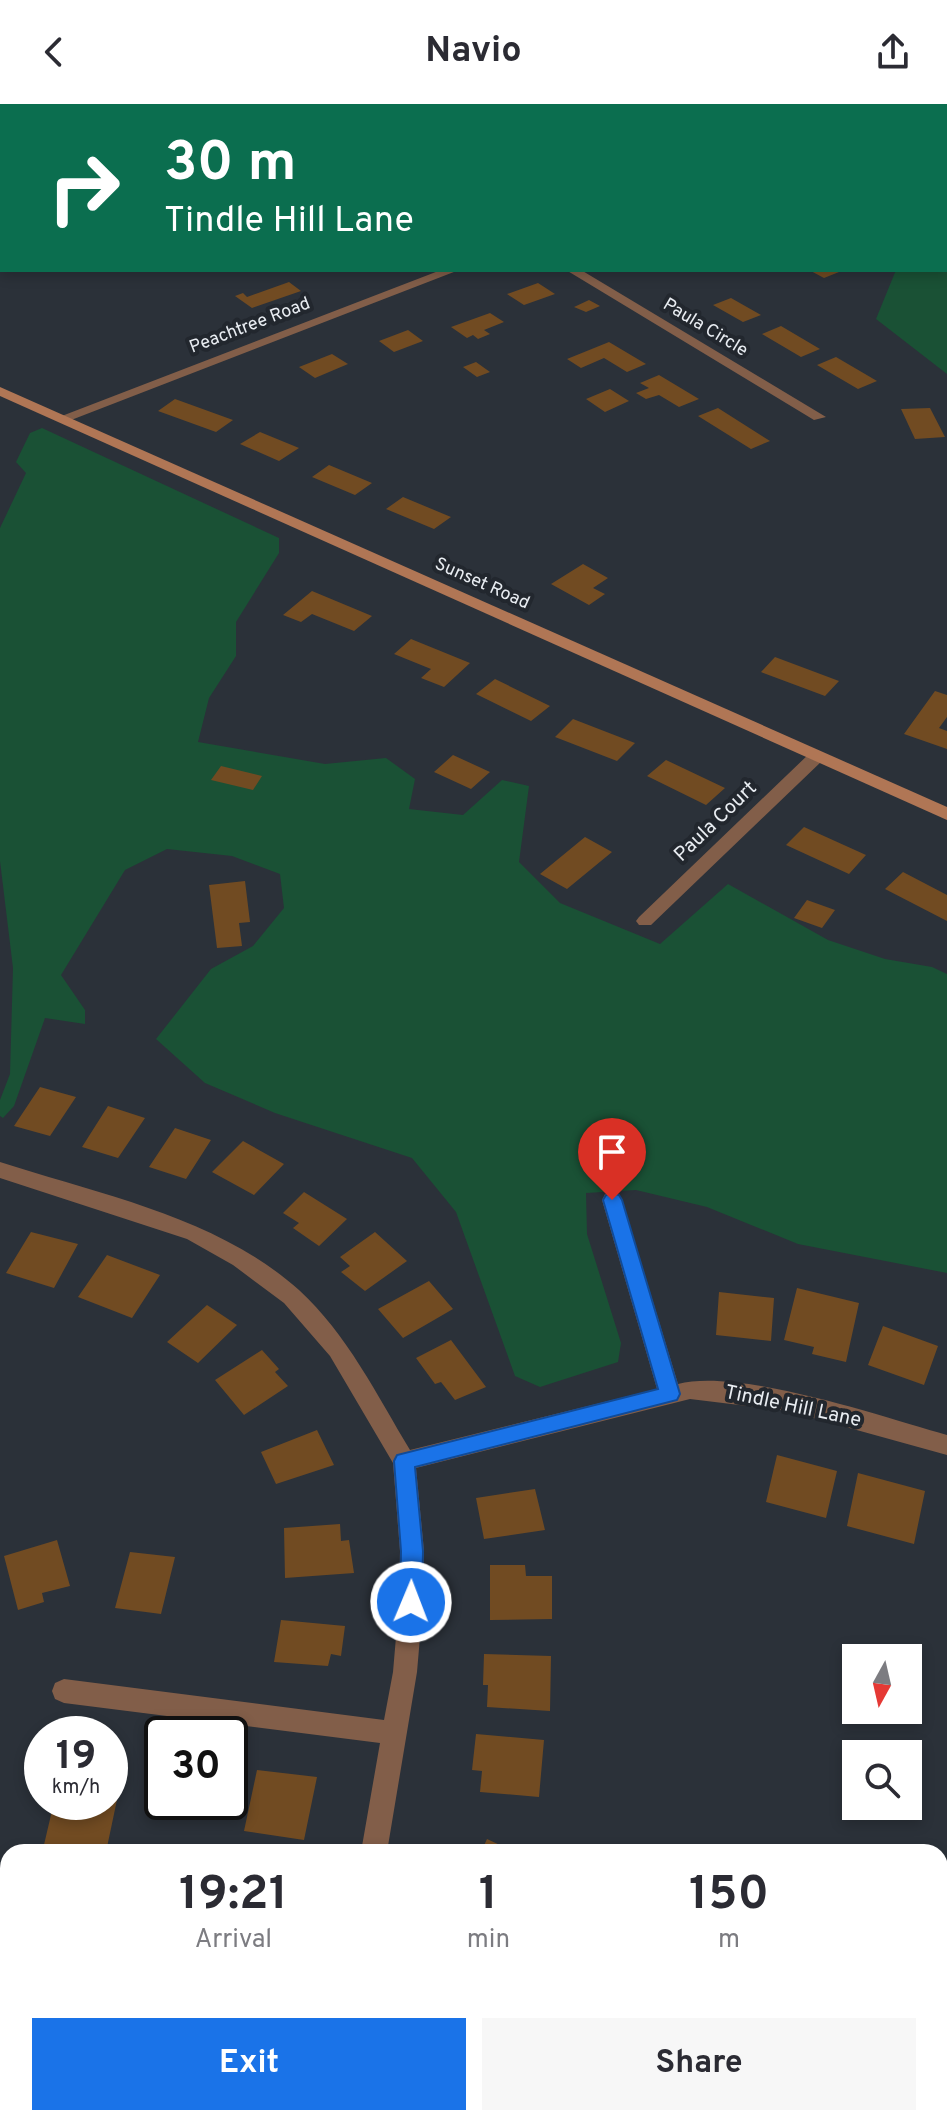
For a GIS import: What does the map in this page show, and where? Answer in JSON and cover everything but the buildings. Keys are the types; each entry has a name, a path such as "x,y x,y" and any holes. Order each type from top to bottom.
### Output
{"main road":[{"name":"Sunset Road","path":"0,391 947,814"}],"street":[{"name":"Peachtree Road","path":"61,419 448,272"},
{"name":"Paula Circle","path":"575,272 819,417"},
{"name":"Paula Court","path":"645,921 817,756"},
{"path":"0,1170 194,1233 241,1259 292,1297 338,1350 404,1461 412,1551 411,1602 405,1672 375,1844"},
{"path":"612,1200 670,1394"},
{"name":"Tindle Hill Lane","path":"404,1461 690,1390 732,1391 794,1403 947,1445"},
{"path":"64,1691 395,1733"}],"green space":[{"path":"895,272 947,272 947,374 876,319"},
{"path":"42,428 279,538 279,553 236,622 236,656 209,698 198,742 325,764 386,758 415,779 409,809 463,815 502,780 529,786 519,862 560,903 660,944 728,884 828,940 885,959 932,967 947,974 947,1273 798,1244 707,1207 636,1190 586,1193 587,1234 621,1343 618,1362 540,1387 515,1376 456,1212 412,1158 275,1113 205,1083 156,1039 211,969 253,946 284,908 280,874 232,856 167,849 125,870 61,975 85,1010 85,1024 45,1018 14,1106 3,1118 0,1116 0,1100 10,1074 13,968 0,861 0,528 26,473 16,462 30,433"}],"route":[{"path":"411,1602 412,1551 404,1461 670,1394 612,1200"}]}
